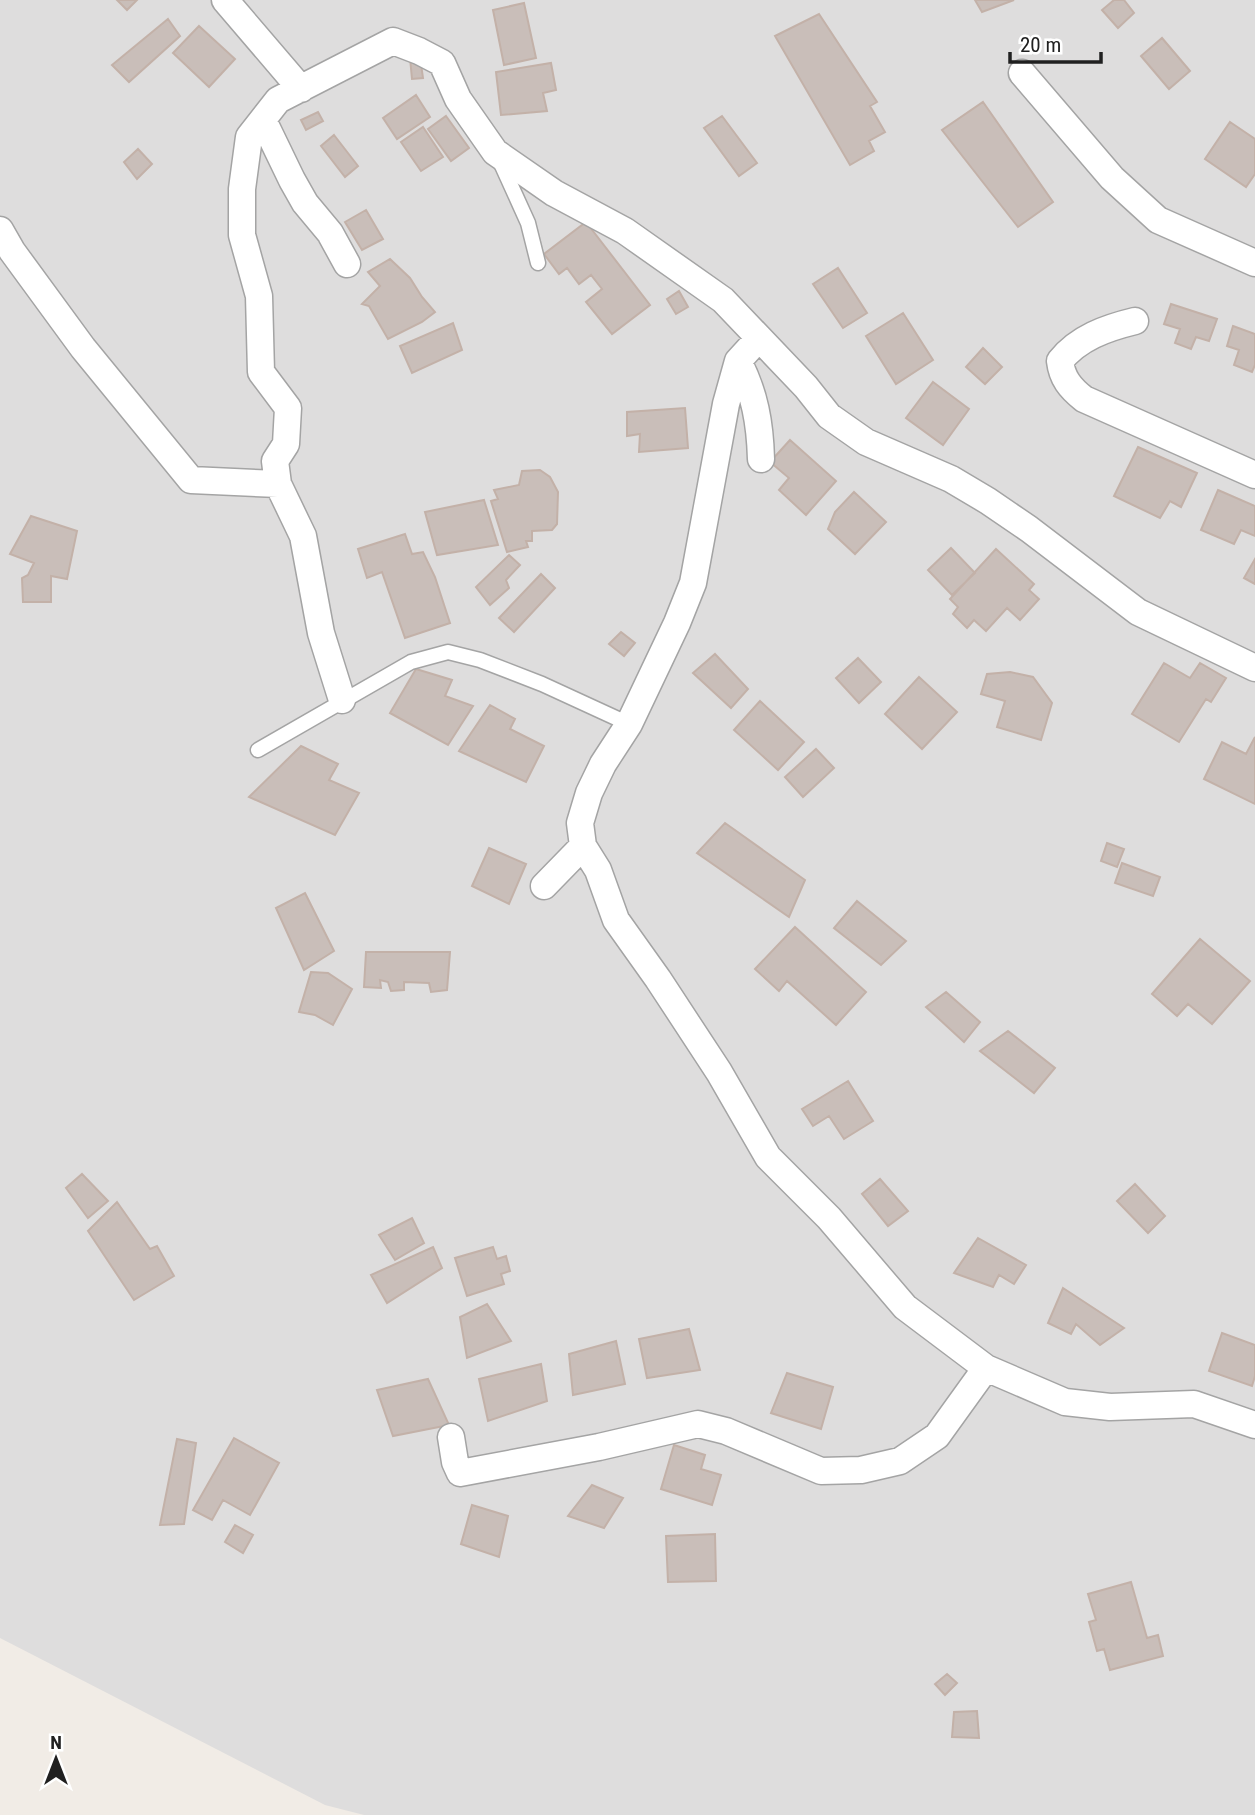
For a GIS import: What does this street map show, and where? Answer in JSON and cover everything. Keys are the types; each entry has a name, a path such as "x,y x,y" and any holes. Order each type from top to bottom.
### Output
{"street":[{"path":"225,0 301,89"},
{"path":"342,700 321,633 303,536 278,484 275,461 286,444 288,408 261,372 259,296 242,235 242,189 249,137 278,100 393,41 442,63 458,99 495,152 554,193 625,231 723,300 806,387 829,416 866,442 951,479 1029,528 1138,612 1255,668"},
{"path":"1022,73 1112,178 1158,220 1255,262"},
{"path":"263,120 305,203 330,233 347,264"},
{"path":"0,230 12,251 83,348 191,480 278,484"},
{"path":"1135,321 1106,330 1072,346 1060,361 1061,372 1073,390 1084,398 1255,475"},
{"path":"759,338 738,361 726,404 693,583 629,724 603,764 589,793 580,823 583,846 598,870 616,920 719,1072 768,1157 829,1218 905,1307 986,1368 1065,1402 1110,1407 1194,1404 1255,1425"},
{"path":"738,361 749,381 757,407 761,459"},
{"path":"544,886 583,846"},
{"path":"451,1437 455,1462 460,1473 586,1450 698,1424 726,1431 821,1471 860,1470 900,1461 936,1436 986,1368"}],"lane":[{"path":"495,152 528,223 538,263"},
{"path":"258,750 411,662 448,652 480,660 542,684 629,724"}],"shaded area":[{"path":"0,0 1255,0 1255,1815 364,1815 325,1805 0,1638"}],"building":[{"path":"117,0 137,0 127,10"},
{"path":"975,0 1014,0 982,12"},
{"path":"1114,0 1124,0 1134,13 1118,28 1102,10"},
{"path":"524,3 536,58 504,65 493,10"},
{"path":"819,14 877,102 870,106 885,132 869,141 874,151 850,165 775,36"},
{"path":"168,19 180,36 129,82 112,65"},
{"path":"199,26 235,59 209,87 173,53"},
{"path":"1162,38 1190,71 1169,89 1141,56"},
{"path":"420,57 423,78 412,79 410,58"},
{"path":"551,63 556,90 543,93 547,111 501,115 496,72"},
{"path":"416,95 430,117 397,139 383,118"},
{"path":"983,102 1053,202 1018,227 942,130"},
{"path":"318,112 323,121 306,130 301,120"},
{"path":"446,116 469,148 451,161 428,129"},
{"path":"722,116 757,163 739,176 704,128"},
{"path":"1230,122 1255,139 1255,174 1246,187 1205,159"},
{"path":"423,127 443,157 421,171 401,142"},
{"path":"334,135 358,166 345,177 321,146"},
{"path":"138,149 152,164 137,179 124,162"},
{"path":"366,210 383,239 362,250 345,222"},
{"path":"586,222 650,305 612,334 586,302 602,289 591,275 579,284 567,268 559,274 544,254"},
{"path":"390,259 410,278 435,312 422,322 388,339 369,306 362,304 380,286 368,272"},
{"path":"838,268 867,313 843,328 813,284"},
{"path":"679,291 688,307 676,314 667,299"},
{"path":"1171,304 1217,319 1209,341 1196,337 1191,349 1175,343 1180,329 1164,324"},
{"path":"903,313 933,360 896,384 866,336"},
{"path":"453,323 462,350 412,373 400,346"},
{"path":"1233,326 1255,334 1255,365 1252,372 1234,365 1239,350 1227,346"},
{"path":"983,348 1002,367 985,384 966,367"},
{"path":"933,382 969,409 943,445 906,418"},
{"path":"685,408 688,448 639,452 640,434 627,436 627,412"},
{"path":"790,440 836,481 806,515 779,490 789,478 770,462"},
{"path":"1138,447 1197,473 1181,507 1170,501 1160,518 1114,496"},
{"path":"540,470 550,477 558,492 557,524 552,530 532,531 532,541 526,541 528,547 507,552 491,501 498,499 494,490 519,485 522,471"},
{"path":"1218,490 1255,506 1255,536 1241,530 1234,544 1201,530"},
{"path":"854,492 886,522 855,554 828,529 835,512"},
{"path":"484,500 498,545 437,555 425,512"},
{"path":"31,516 77,531 67,579 51,576 51,602 23,602 22,578 28,575 34,563 10,554"},
{"path":"405,534 412,554 423,552 435,577 450,623 405,638 382,572 367,578 358,549"},
{"path":"951,548 975,573 952,595 928,570"},
{"path":"996,549 1034,584 1029,590 1039,599 1020,620 1007,608 986,631 974,620 967,628 953,614 958,607 950,599"},
{"path":"509,555 520,565 506,580 509,588 490,605 476,587"},
{"path":"1255,559 1255,584 1244,578"},
{"path":"541,574 555,588 514,632 499,618"},
{"path":"621,632 635,643 624,656 609,644"},
{"path":"715,654 748,689 731,708 693,673"},
{"path":"858,658 881,682 859,703 836,678"},
{"path":"1164,663 1190,678 1200,663 1226,678 1211,702 1206,699 1179,742 1132,714"},
{"path":"416,669 452,680 445,696 473,706 448,745 390,713"},
{"path":"1010,672 1033,677 1052,703 1041,740 997,727 1005,701 981,694 987,674"},
{"path":"919,677 957,712 922,749 885,714"},
{"path":"760,701 804,742 778,770 734,730"},
{"path":"490,705 515,719 510,729 544,746 526,782 459,751"},
{"path":"1255,737 1255,804 1204,779 1222,742 1246,754"},
{"path":"301,746 338,764 329,780 359,793 335,835 249,797"},
{"path":"816,749 834,768 803,797 785,777"},
{"path":"725,823 805,880 789,917 697,853"},
{"path":"1107,843 1124,849 1117,867 1101,861"},
{"path":"489,848 526,864 509,904 472,886"},
{"path":"1122,863 1160,877 1153,896 1115,883"},
{"path":"305,893 334,951 304,970 276,908"},
{"path":"857,901 906,941 881,965 834,928"},
{"path":"795,927 866,992 836,1025 787,981 779,991 755,969"},
{"path":"1200,939 1250,981 1212,1024 1188,1004 1177,1016 1152,994"},
{"path":"366,952 450,952 447,990 431,992 429,983 404,982 404,990 391,991 388,982 380,980 381,988 364,987"},
{"path":"311,972 328,973 352,989 333,1025 315,1015 299,1012"},
{"path":"946,992 980,1022 964,1042 926,1007"},
{"path":"1008,1031 1055,1068 1034,1093 980,1051"},
{"path":"848,1081 873,1121 844,1139 829,1116 813,1126 802,1109"},
{"path":"82,1174 108,1201 88,1218 66,1188"},
{"path":"880,1179 908,1211 888,1226 862,1194"},
{"path":"1135,1184 1165,1216 1148,1233 1117,1201"},
{"path":"117,1202 150,1249 157,1246 174,1276 134,1300 88,1231"},
{"path":"412,1218 424,1243 395,1260 379,1235"},
{"path":"978,1238 1026,1265 1014,1284 999,1275 993,1287 954,1273"},
{"path":"433,1247 442,1268 387,1303 371,1275"},
{"path":"493,1247 497,1259 506,1256 510,1271 501,1274 504,1284 467,1296 455,1258"},
{"path":"1063,1288 1124,1328 1100,1345 1076,1324 1071,1334 1048,1323"},
{"path":"487,1304 511,1341 467,1358 460,1317"},
{"path":"689,1329 700,1370 647,1378 639,1339"},
{"path":"1222,1333 1255,1345 1255,1376 1252,1386 1209,1371"},
{"path":"616,1341 625,1384 573,1395 569,1354"},
{"path":"541,1364 547,1401 488,1421 479,1379"},
{"path":"787,1373 833,1387 821,1429 771,1413"},
{"path":"428,1379 449,1425 393,1436 377,1390"},
{"path":"234,1438 279,1463 250,1515 223,1500 212,1520 193,1510"},
{"path":"177,1439 196,1443 184,1524 160,1525"},
{"path":"674,1445 705,1455 701,1469 721,1475 712,1505 661,1489"},
{"path":"592,1485 623,1498 604,1528 568,1516"},
{"path":"472,1505 508,1516 499,1557 461,1544"},
{"path":"235,1525 253,1535 243,1553 225,1542"},
{"path":"715,1534 716,1581 668,1582 666,1536"},
{"path":"1131,1582 1147,1638 1158,1635 1163,1656 1110,1670 1104,1649 1097,1651 1089,1622 1096,1620 1088,1594"},
{"path":"947,1674 957,1683 945,1695 935,1684"},
{"path":"977,1711 979,1738 952,1737 954,1712"}]}
